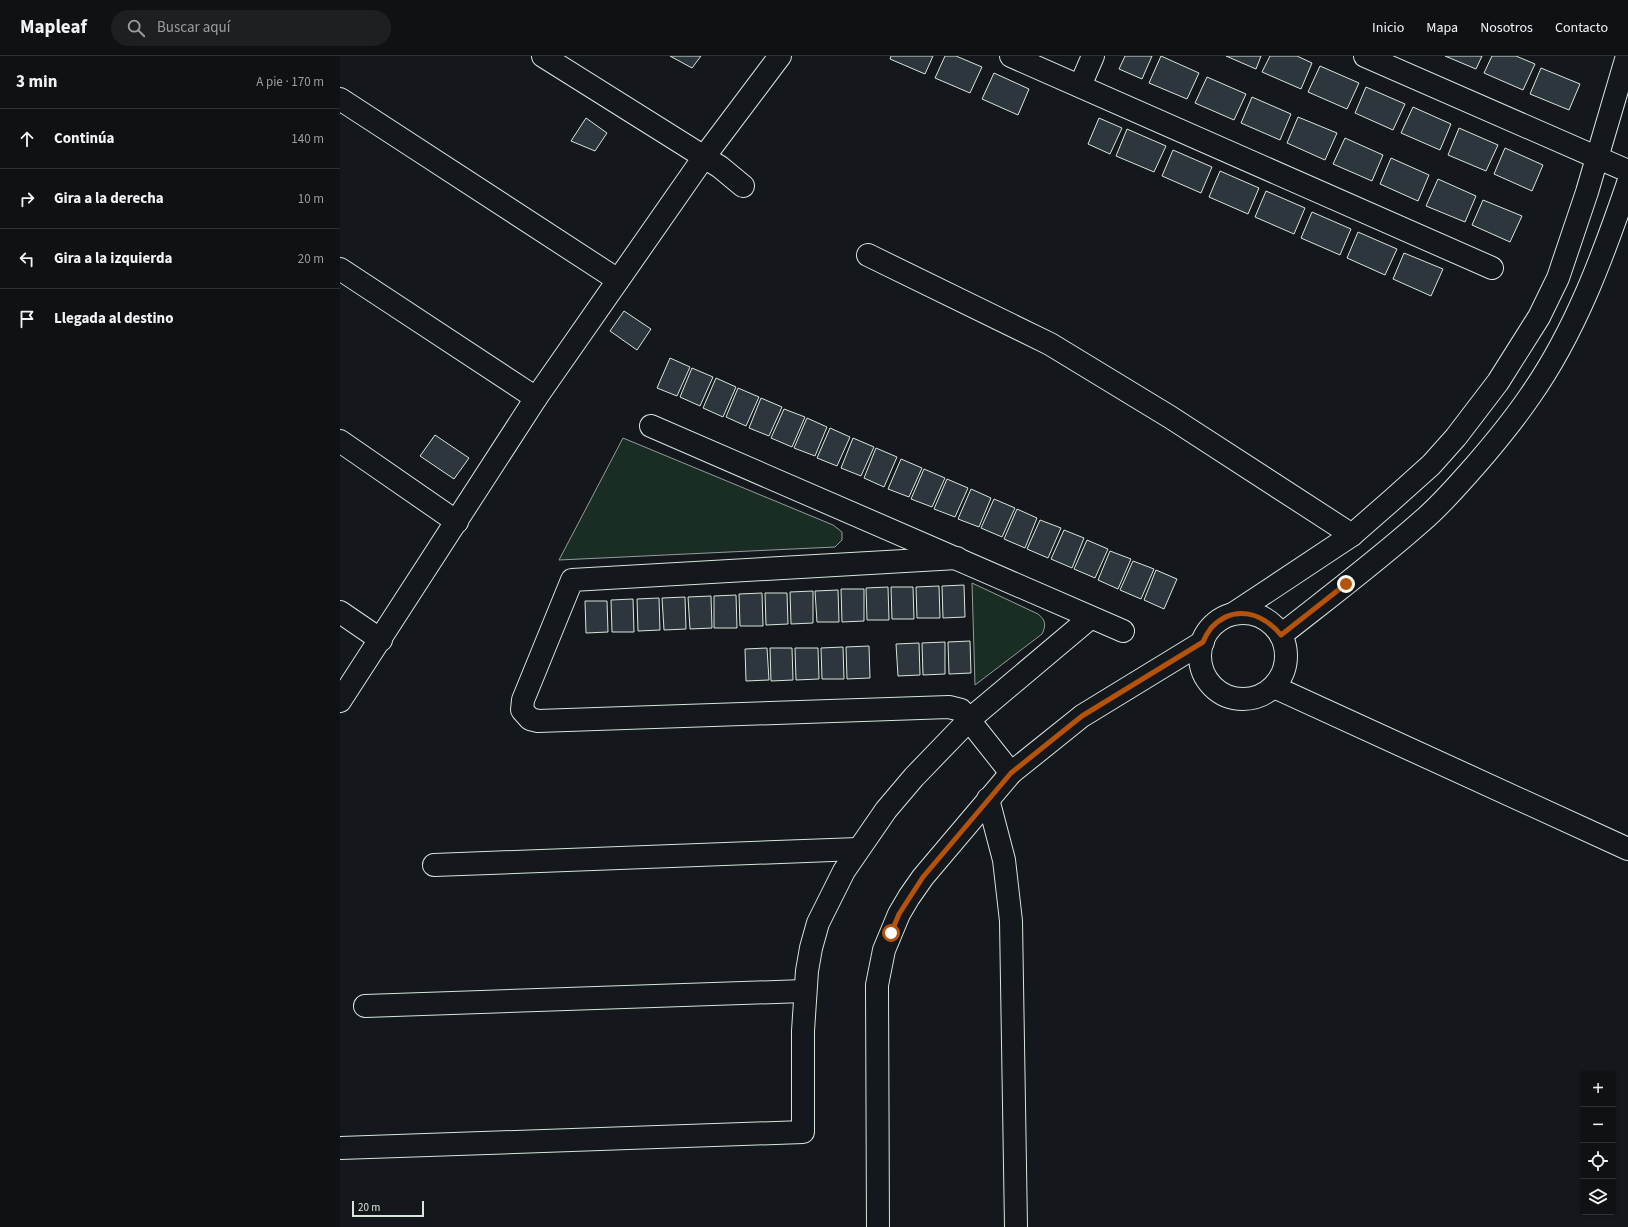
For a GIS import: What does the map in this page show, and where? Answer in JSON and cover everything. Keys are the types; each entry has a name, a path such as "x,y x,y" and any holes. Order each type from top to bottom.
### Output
{"street":[{"path":"543,56 720,167 743,186"},
{"path":"340,701 381,640 536,398 704,157 780,56"},
{"path":"1011,56 1492,268"},
{"path":"1080,86 1093,56"},
{"path":"1365,56 1628,171"},
{"path":"1234,614 1248,614 1261,617 1272,624 1281,635 1286,648 1286,662 1282,675 1274,687 1263,695 1249,699 1234,698 1221,693 1209,683 1203,671 1200,656 1203,642 1210,629 1221,620 1234,614 1352,535 1431,465 1456,437 1498,382 1515,357 1558,278 1575,233 1626,56"},
{"path":"340,99 618,280"},
{"path":"1281,635 1422,521 1463,479 1504,431 1530,396 1550,364 1572,323 1604,249 1628,183"},
{"path":"868,255 1050,344 1170,417 1352,535"},
{"path":"340,269 536,398"},
{"path":"651,426 956,558 1090,618 1123,631"},
{"path":"340,441 457,522"},
{"path":"956,558 572,580 522,705 522,710 530,719 538,721 949,707 961,710 970,719 1011,773"},
{"path":"340,612 381,640"},
{"path":"340,1148 803,1132 802,1078 804,991 811,948 818,923 830,896 858,849 886,810 914,777 970,719 1090,618"},
{"path":"878,1227 877,985 881,962 899,914 923,877 1011,773 1082,716 1203,642"},
{"path":"1274,687 1628,850"},
{"path":"988,799 1004,860 1011,922 1016,1227"},
{"path":"434,865 858,849"},
{"path":"365,1006 804,991"}],"green space":[{"path":"623,438 833,525 842,532 842,540 835,547 559,560"},
{"path":"972,583 1038,614 1043,619 1045,626 1042,634 975,685"}],"building":[{"path":"670,56 701,56 692,68"},
{"path":"891,56 933,56 925,74 890,59"},
{"path":"945,56 956,56 982,67 970,93 935,78"},
{"path":"1125,56 1152,56 1142,79 1119,69"},
{"path":"1161,56 1199,73 1187,99 1149,83"},
{"path":"1226,56 1261,56 1256,69"},
{"path":"1270,56 1297,56 1312,63 1301,89 1262,72"},
{"path":"1445,56 1482,56 1476,69"},
{"path":"1492,56 1516,56 1535,64 1523,90 1484,73"},
{"path":"1320,66 1359,83 1347,109 1308,92"},
{"path":"1541,68 1580,84 1569,110 1530,94"},
{"path":"994,73 1029,89 1018,115 982,99"},
{"path":"1207,77 1246,94 1234,120 1195,103"},
{"path":"1366,87 1405,104 1393,130 1355,113"},
{"path":"1252,97 1291,114 1280,140 1241,123"},
{"path":"1413,107 1451,124 1440,150 1401,133"},
{"path":"1298,117 1337,133 1325,160 1287,143"},
{"path":"586,118 607,133 595,151 571,141"},
{"path":"1099,118 1122,128 1110,154 1088,144"},
{"path":"1459,128 1498,145 1486,171 1448,155"},
{"path":"1127,129 1166,146 1154,172 1116,156"},
{"path":"1345,138 1383,155 1372,181 1333,164"},
{"path":"1505,148 1543,165 1532,191 1494,174"},
{"path":"1173,150 1212,167 1201,193 1162,176"},
{"path":"1391,158 1429,175 1418,201 1380,184"},
{"path":"1220,171 1259,188 1248,214 1209,197"},
{"path":"1438,179 1476,196 1465,222 1426,206"},
{"path":"1266,191 1305,208 1294,234 1255,217"},
{"path":"1483,200 1522,216 1510,242 1472,225"},
{"path":"1312,212 1351,229 1340,255 1301,238"},
{"path":"1358,232 1397,249 1385,275 1347,258"},
{"path":"1404,253 1443,269 1431,296 1393,279"},
{"path":"624,311 651,329 637,350 610,331"},
{"path":"670,358 690,367 677,396 657,388"},
{"path":"692,368 713,377 700,406 680,397"},
{"path":"716,378 736,387 723,417 703,408"},
{"path":"738,388 759,397 746,426 726,417"},
{"path":"761,398 782,407 769,436 749,428"},
{"path":"784,409 805,417 792,447 771,438"},
{"path":"807,418 827,427 815,456 794,448"},
{"path":"830,428 850,437 837,466 817,458"},
{"path":"435,435 469,458 454,479 420,456"},
{"path":"853,438 874,447 861,476 841,468"},
{"path":"876,448 897,457 884,487 864,478"},
{"path":"901,459 922,468 909,497 888,489"},
{"path":"924,469 945,478 932,507 911,499"},
{"path":"947,479 968,488 955,517 934,509"},
{"path":"971,489 991,498 979,527 958,519"},
{"path":"994,499 1015,508 1002,537 981,528"},
{"path":"1017,509 1037,518 1025,548 1004,539"},
{"path":"1040,520 1061,528 1048,558 1027,549"},
{"path":"1064,530 1084,538 1072,568 1051,559"},
{"path":"1087,540 1108,549 1095,578 1074,569"},
{"path":"1110,551 1131,559 1118,589 1098,580"},
{"path":"1133,561 1154,569 1141,599 1120,590"},
{"path":"1156,570 1177,579 1164,609 1144,600"},
{"path":"964,585 965,617 943,618 942,586"},
{"path":"939,586 940,618 917,618 916,587"},
{"path":"888,587 889,620 867,620 866,588"},
{"path":"891,587 913,587 914,619 892,619"},
{"path":"841,589 864,589 864,621 842,622"},
{"path":"838,590 839,622 817,622 815,591"},
{"path":"813,591 813,623 791,624 790,592"},
{"path":"762,593 763,626 740,626 739,594"},
{"path":"765,593 787,593 788,624 766,625"},
{"path":"736,595 737,628 714,628 714,596"},
{"path":"711,596 712,628 690,629 688,597"},
{"path":"685,597 686,629 664,630 662,598"},
{"path":"659,598 660,630 638,631 637,599"},
{"path":"633,599 634,632 612,632 611,600"},
{"path":"585,601 607,601 608,632 586,633"},
{"path":"970,641 971,673 949,674 948,642"},
{"path":"945,642 945,674 923,675 922,643"},
{"path":"919,643 920,675 898,676 896,644"},
{"path":"869,646 870,678 847,679 846,647"},
{"path":"843,647 844,679 822,679 821,648"},
{"path":"767,648 769,680 746,681 745,649"},
{"path":"770,648 792,648 793,680 771,681"},
{"path":"795,648 818,648 819,679 796,680"}],"route":[{"path":"891,933 899,914 923,877 1011,773 1082,716 1203,642 1210,629 1221,620 1234,614 1248,614 1261,617 1272,624 1281,635 1346,584"}]}
